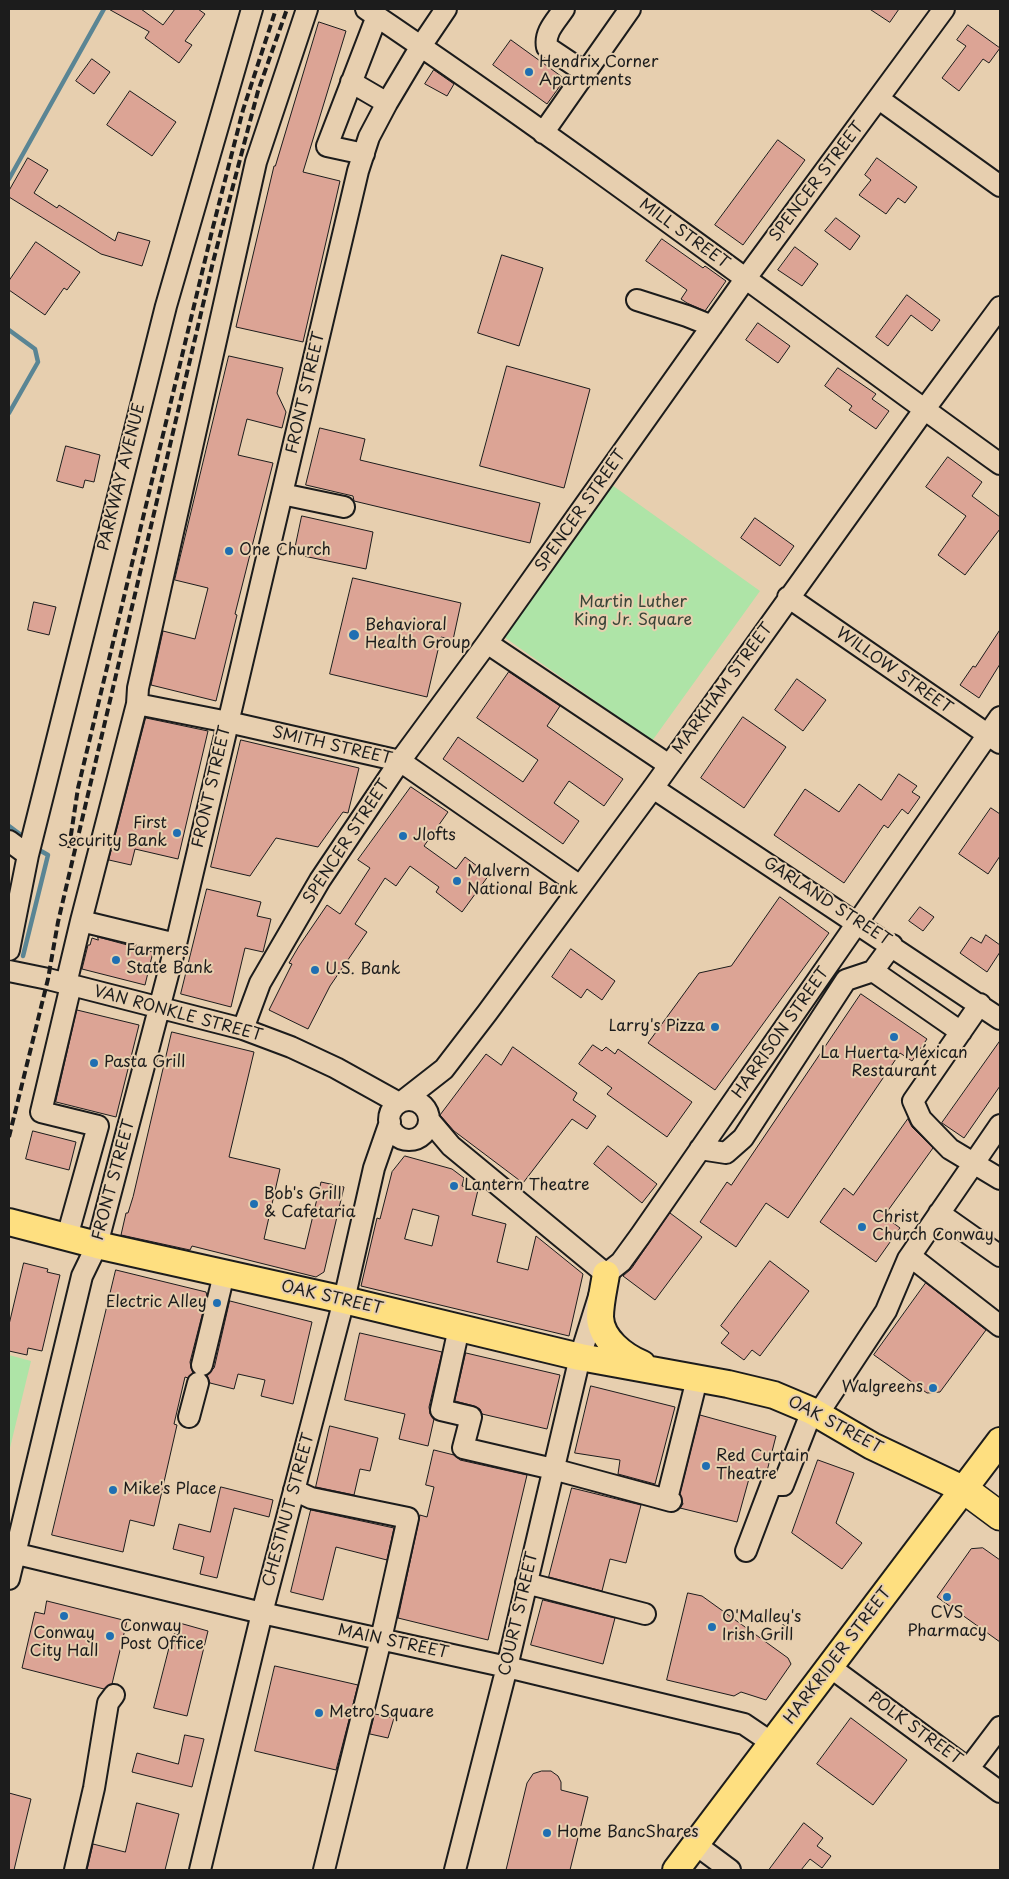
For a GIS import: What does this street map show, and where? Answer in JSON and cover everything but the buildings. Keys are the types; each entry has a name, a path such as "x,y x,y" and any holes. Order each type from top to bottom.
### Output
{"highway":[{"name":"OAK STREET","path":"965,1490 1000,1516"}],"main road":[{"name":"OAK STREET","path":"9,1222 97,1245 344,1300 580,1357 697,1378 774,1395 815,1412 872,1446 965,1490"},
{"name":"OAK STREET","path":"606,1274 600,1317 603,1329 610,1340 630,1359 656,1371"},
{"name":"HARKRIDER STREET","path":"676,1870 965,1490 1000,1441"}],"street":[{"name":"PARKWAY AVENUE","path":"9,950 28,855 168,299 252,9"},
{"path":"67,1237 98,1126 42,1112 81,921 137,704 138,688 256,162 307,9"},
{"name":"FRONT STREET","path":"9,1578 12,1553 82,1276 97,1245 161,1008 364,154 369,137 388,103 421,46 446,9"},
{"path":"564,9 548,32 546,39 547,47 586,73"},
{"path":"543,133 630,9"},
{"name":"SPENCER STREET","path":"243,1029 260,982 320,880 400,761 746,278 944,9"},
{"path":"364,154 327,146 351,82 371,12"},
{"name":"MILL STREET","path":"371,12 746,278 1000,464"},
{"path":"351,82 388,103"},
{"path":"879,99 1000,186"},
{"path":"638,300 712,326"},
{"name":"MARKHAM STREET","path":"395,1111 444,1069 653,788 788,598 1000,307"},
{"path":"282,494 344,508"},
{"name":"WILLOW STREET","path":"788,598 994,739"},
{"path":"487,642 668,765"},
{"name":"SMITH STREET","path":"137,704 228,722 400,761 580,886"},
{"name":"HARRISON STREET","path":"606,1274 621,1262 640,1236 858,923 994,739 1000,716"},
{"name":"GARLAND STREET","path":"653,788 1000,1018"},
{"path":"9,841 28,855"},
{"path":"81,921 176,944"},
{"path":"700,1149 726,1153 743,1138 846,980 873,971 892,945"},
{"name":"VAN RONKLE STREET","path":"9,971 68,984 243,1029 291,1047 336,1068 369,1087 395,1111"},
{"path":"873,971 961,1032"},
{"path":"980,1004 912,1101 920,1119 950,1149 1000,1179"},
{"name":"MARKHAM STREET","path":"428,1117 444,1069"},
{"path":"451,1146 398,1137 394,1133 395,1111 415,1102 421,1104 428,1117 451,1146 606,1274 580,1357"},
{"name":"CHESTNUT STREET","path":"200,1870 262,1613 344,1300 374,1168 395,1111"},
{"path":"380,1152 413,1139 426,1131 428,1117"},
{"path":"746,1551 771,1485 783,1485 815,1412 886,1311 910,1256 1000,1125"},
{"path":"939,1213 1000,1256"},
{"path":"910,1256 1000,1326"},
{"path":"189,1417 224,1274"},
{"path":"459,1328 441,1410 471,1417 463,1448 669,1500 697,1378"},
{"name":"COURT STREET","path":"455,1870 580,1357"},
{"path":"294,1490 312,1498 408,1518 381,1639 324,1870"},
{"name":"MAIN STREET","path":"12,1553 262,1613 506,1667 748,1725 772,1743"},
{"path":"526,1583 645,1614"},
{"name":"POLK STREET","path":"830,1667 1000,1792"},
{"path":"75,1870 94,1788 108,1704 114,1695"},
{"path":"969,1768 1000,1727"},
{"path":"695,1844 730,1870"}],"green space":[{"name":"Martin Luther King Jr. Square","path":"612,485 760,591 652,741 504,637"},
{"path":"9,1355 31,1361 9,1452"}],"waterway":[{"path":"9,179 104,9"},
{"path":"9,330 35,349 38,362 9,413"},
{"path":"9,826 21,835"},
{"path":"23,956 48,855 41,851"}],"railway":[{"path":"69,848 78,788 213,227 243,110 276,9"},
{"path":"9,1137 48,979 58,922 213,262 258,91 287,9"}],"place":[{"name":"Hendrix Corner Apartments","path":"529,72"},
{"name":"One Church","path":"229,551"},
{"name":"Behavioral Health Group","path":"354,635"},
{"name":"First Security Bank","path":"177,833"},
{"name":"Jlofts","path":"403,836"},
{"name":"Malvern National Bank","path":"457,881"},
{"name":"Farmers State Bank","path":"116,960"},
{"name":"U.S. Bank","path":"315,970"},
{"name":"Larry's Pizza","path":"715,1027"},
{"name":"La Huerta Méxican Restaurant","path":"894,1037"},
{"name":"Pasta Grill","path":"94,1063"},
{"name":"Lantern Theatre","path":"454,1186"},
{"name":"Bob's Grill & Cafetaria","path":"254,1204"},
{"name":"Christ Church Conway","path":"862,1227"},
{"name":"Electric Alley","path":"217,1303"},
{"name":"Walgreens","path":"933,1388"},
{"name":"Red Curtain Theatre","path":"706,1466"},
{"name":"Mike's Place","path":"113,1490"},
{"name":"CVS Pharmacy","path":"947,1597"},
{"name":"Conway City Hall","path":"64,1616"},
{"name":"O'Malley's Irish Grill","path":"712,1627"},
{"name":"Conway Post Office","path":"110,1636"},
{"name":"Metro Square","path":"319,1713"},
{"name":"Home BancShares","path":"547,1833"}]}
